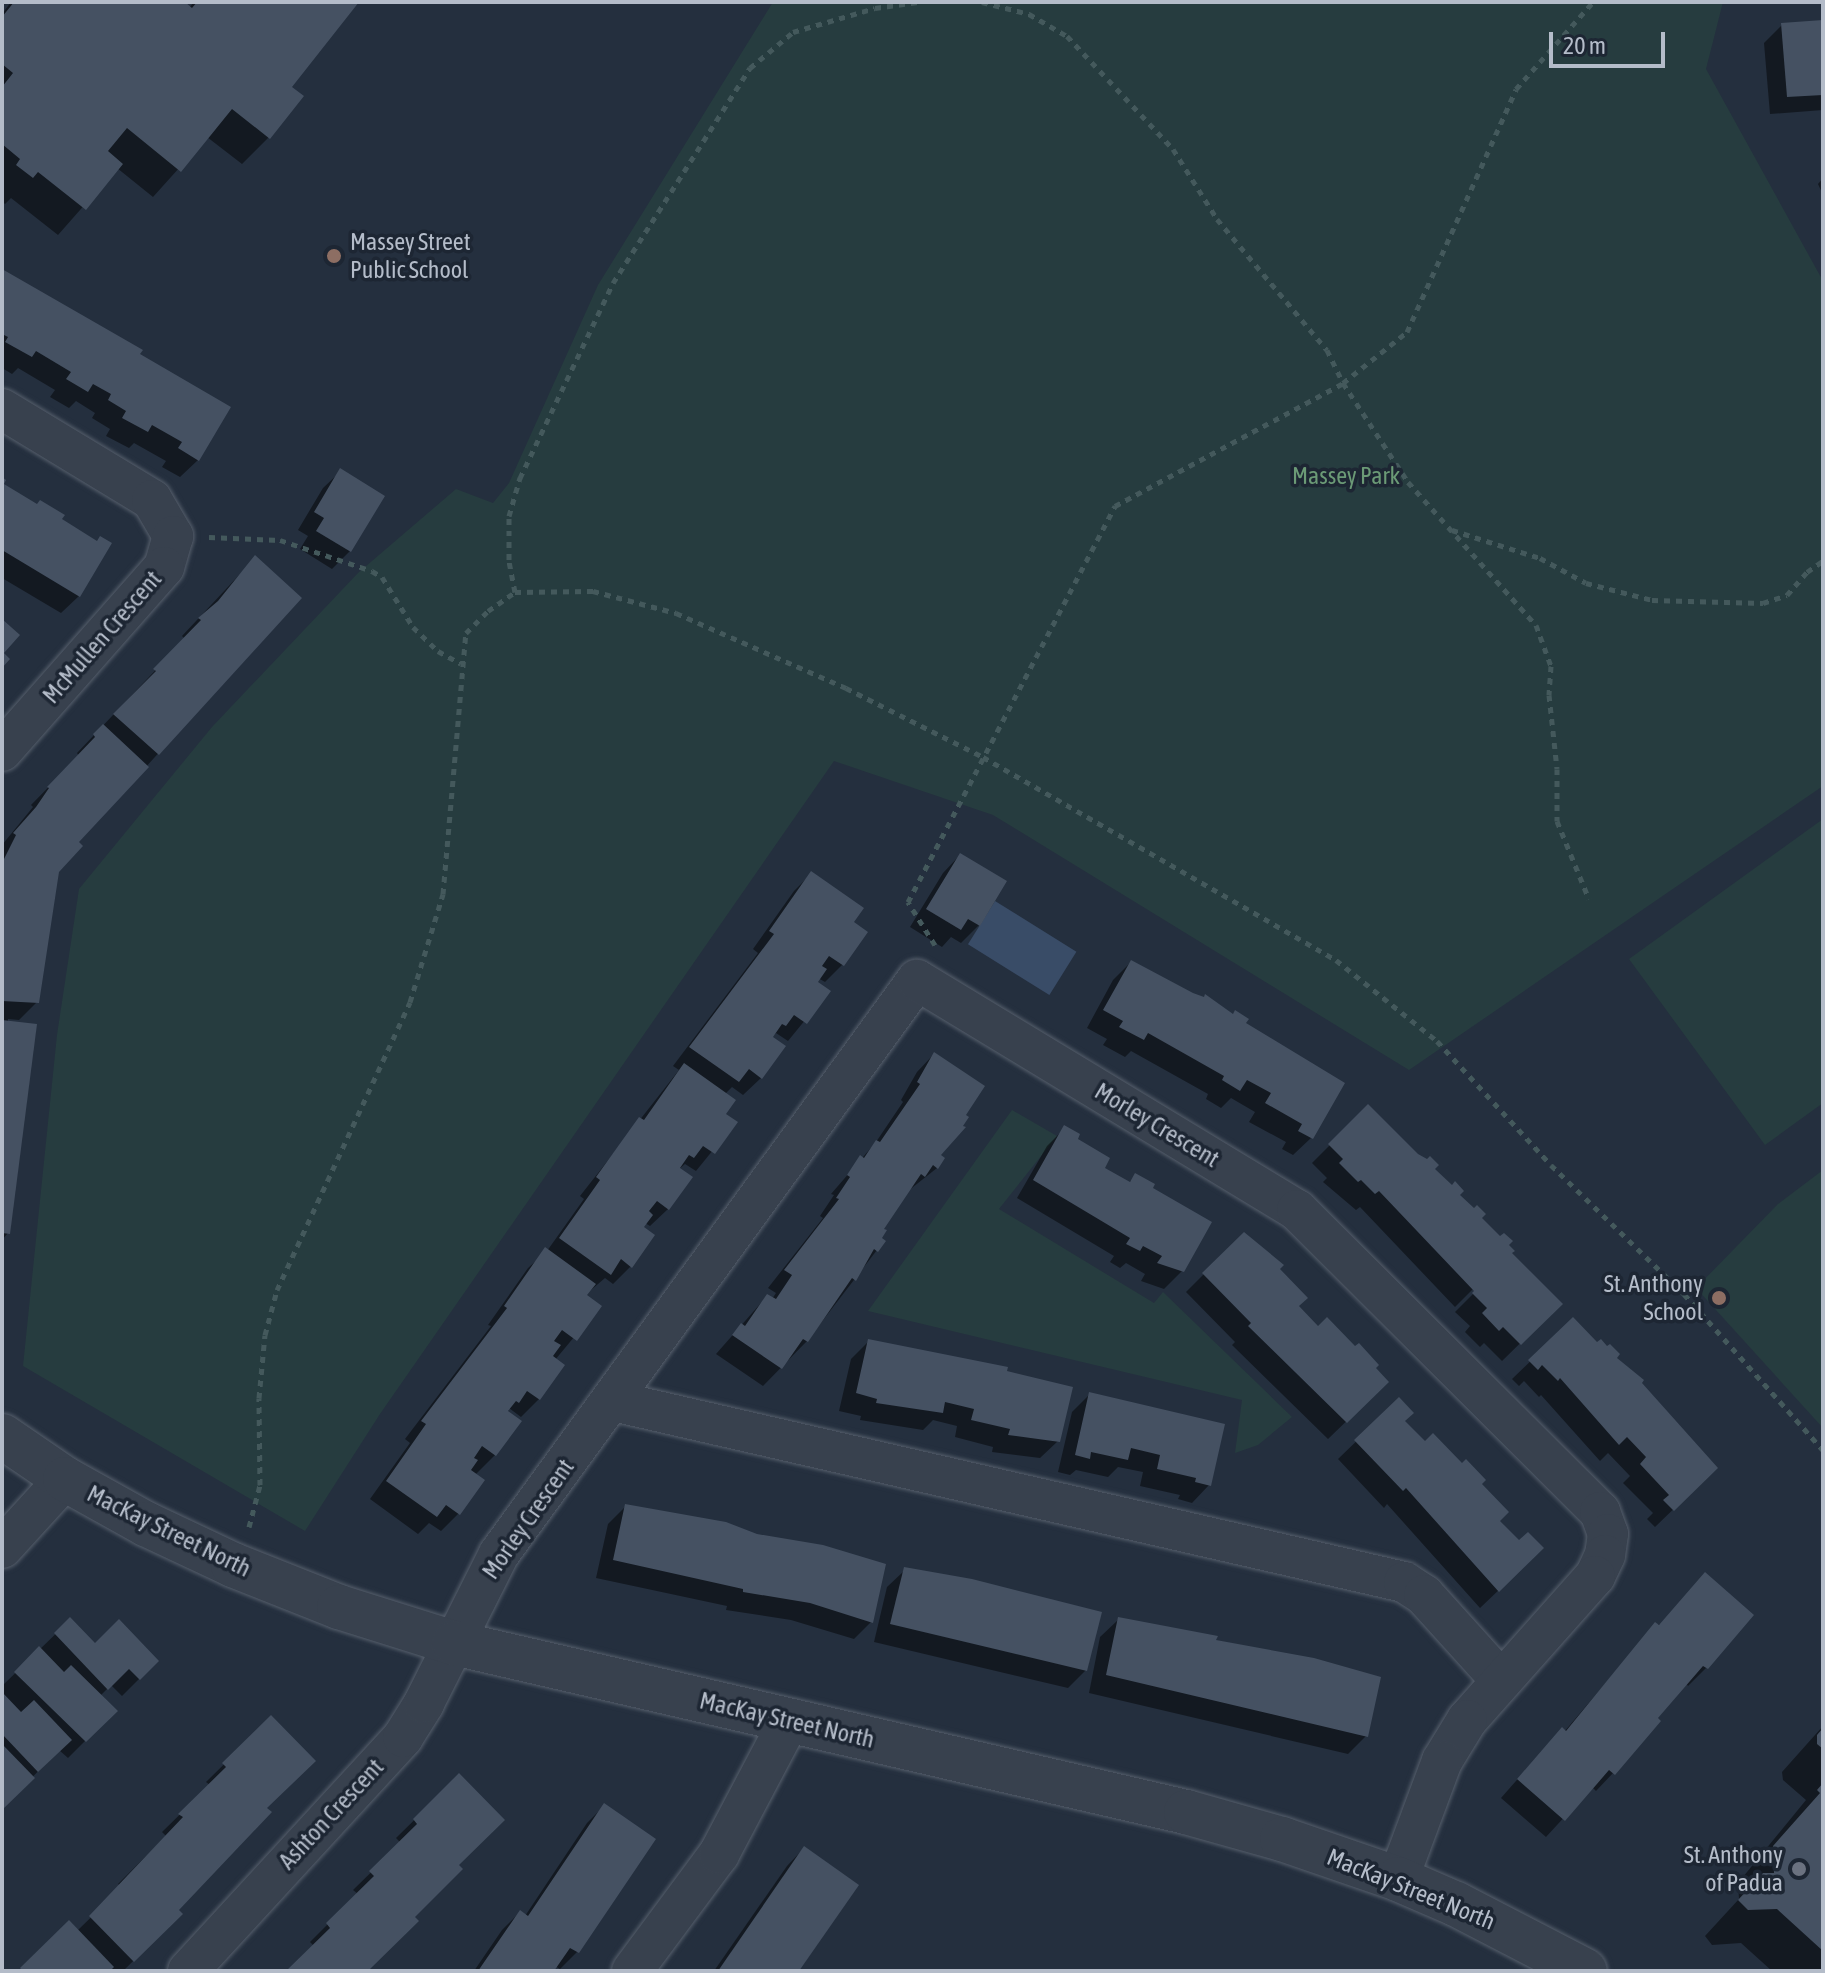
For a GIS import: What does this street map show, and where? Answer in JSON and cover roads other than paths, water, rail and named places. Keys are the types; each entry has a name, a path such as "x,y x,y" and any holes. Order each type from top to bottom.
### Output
{"street":[{"name":"McMullen Crescent","path":"2,409 152,500 173,536 164,567 2,751"},
{"name":"Morley Crescent","path":"454,1643 499,1554 917,980 1297,1210 1600,1512 1608,1534 1605,1555 1595,1576 1500,1679 1467,1720 1442,1761 1398,1879"},
{"path":"613,1401 1404,1582 1424,1595 1500,1679"},
{"name":"MacKay Street North","path":"2,1436 65,1479 146,1524 233,1565 339,1607 454,1643 1186,1812 1282,1839 1398,1879 1499,1925 1585,1971"},
{"path":"2,1548 65,1479"},
{"name":"Ashton Crescent","path":"188,1971 403,1737 454,1643"},
{"path":"632,1971 719,1854 789,1721"}],"water":[{"path":"995,901 1076,952 1049,995 968,944"}],"place":[{"name":"Massey Street Public School","path":"334,256"},
{"name":"St. Anthony School","path":"1719,1298"},
{"name":"St. Anthony of Padua","path":"1799,1869"}],"park label":[{"name":"Massey Park","path":"1346,476"}]}
